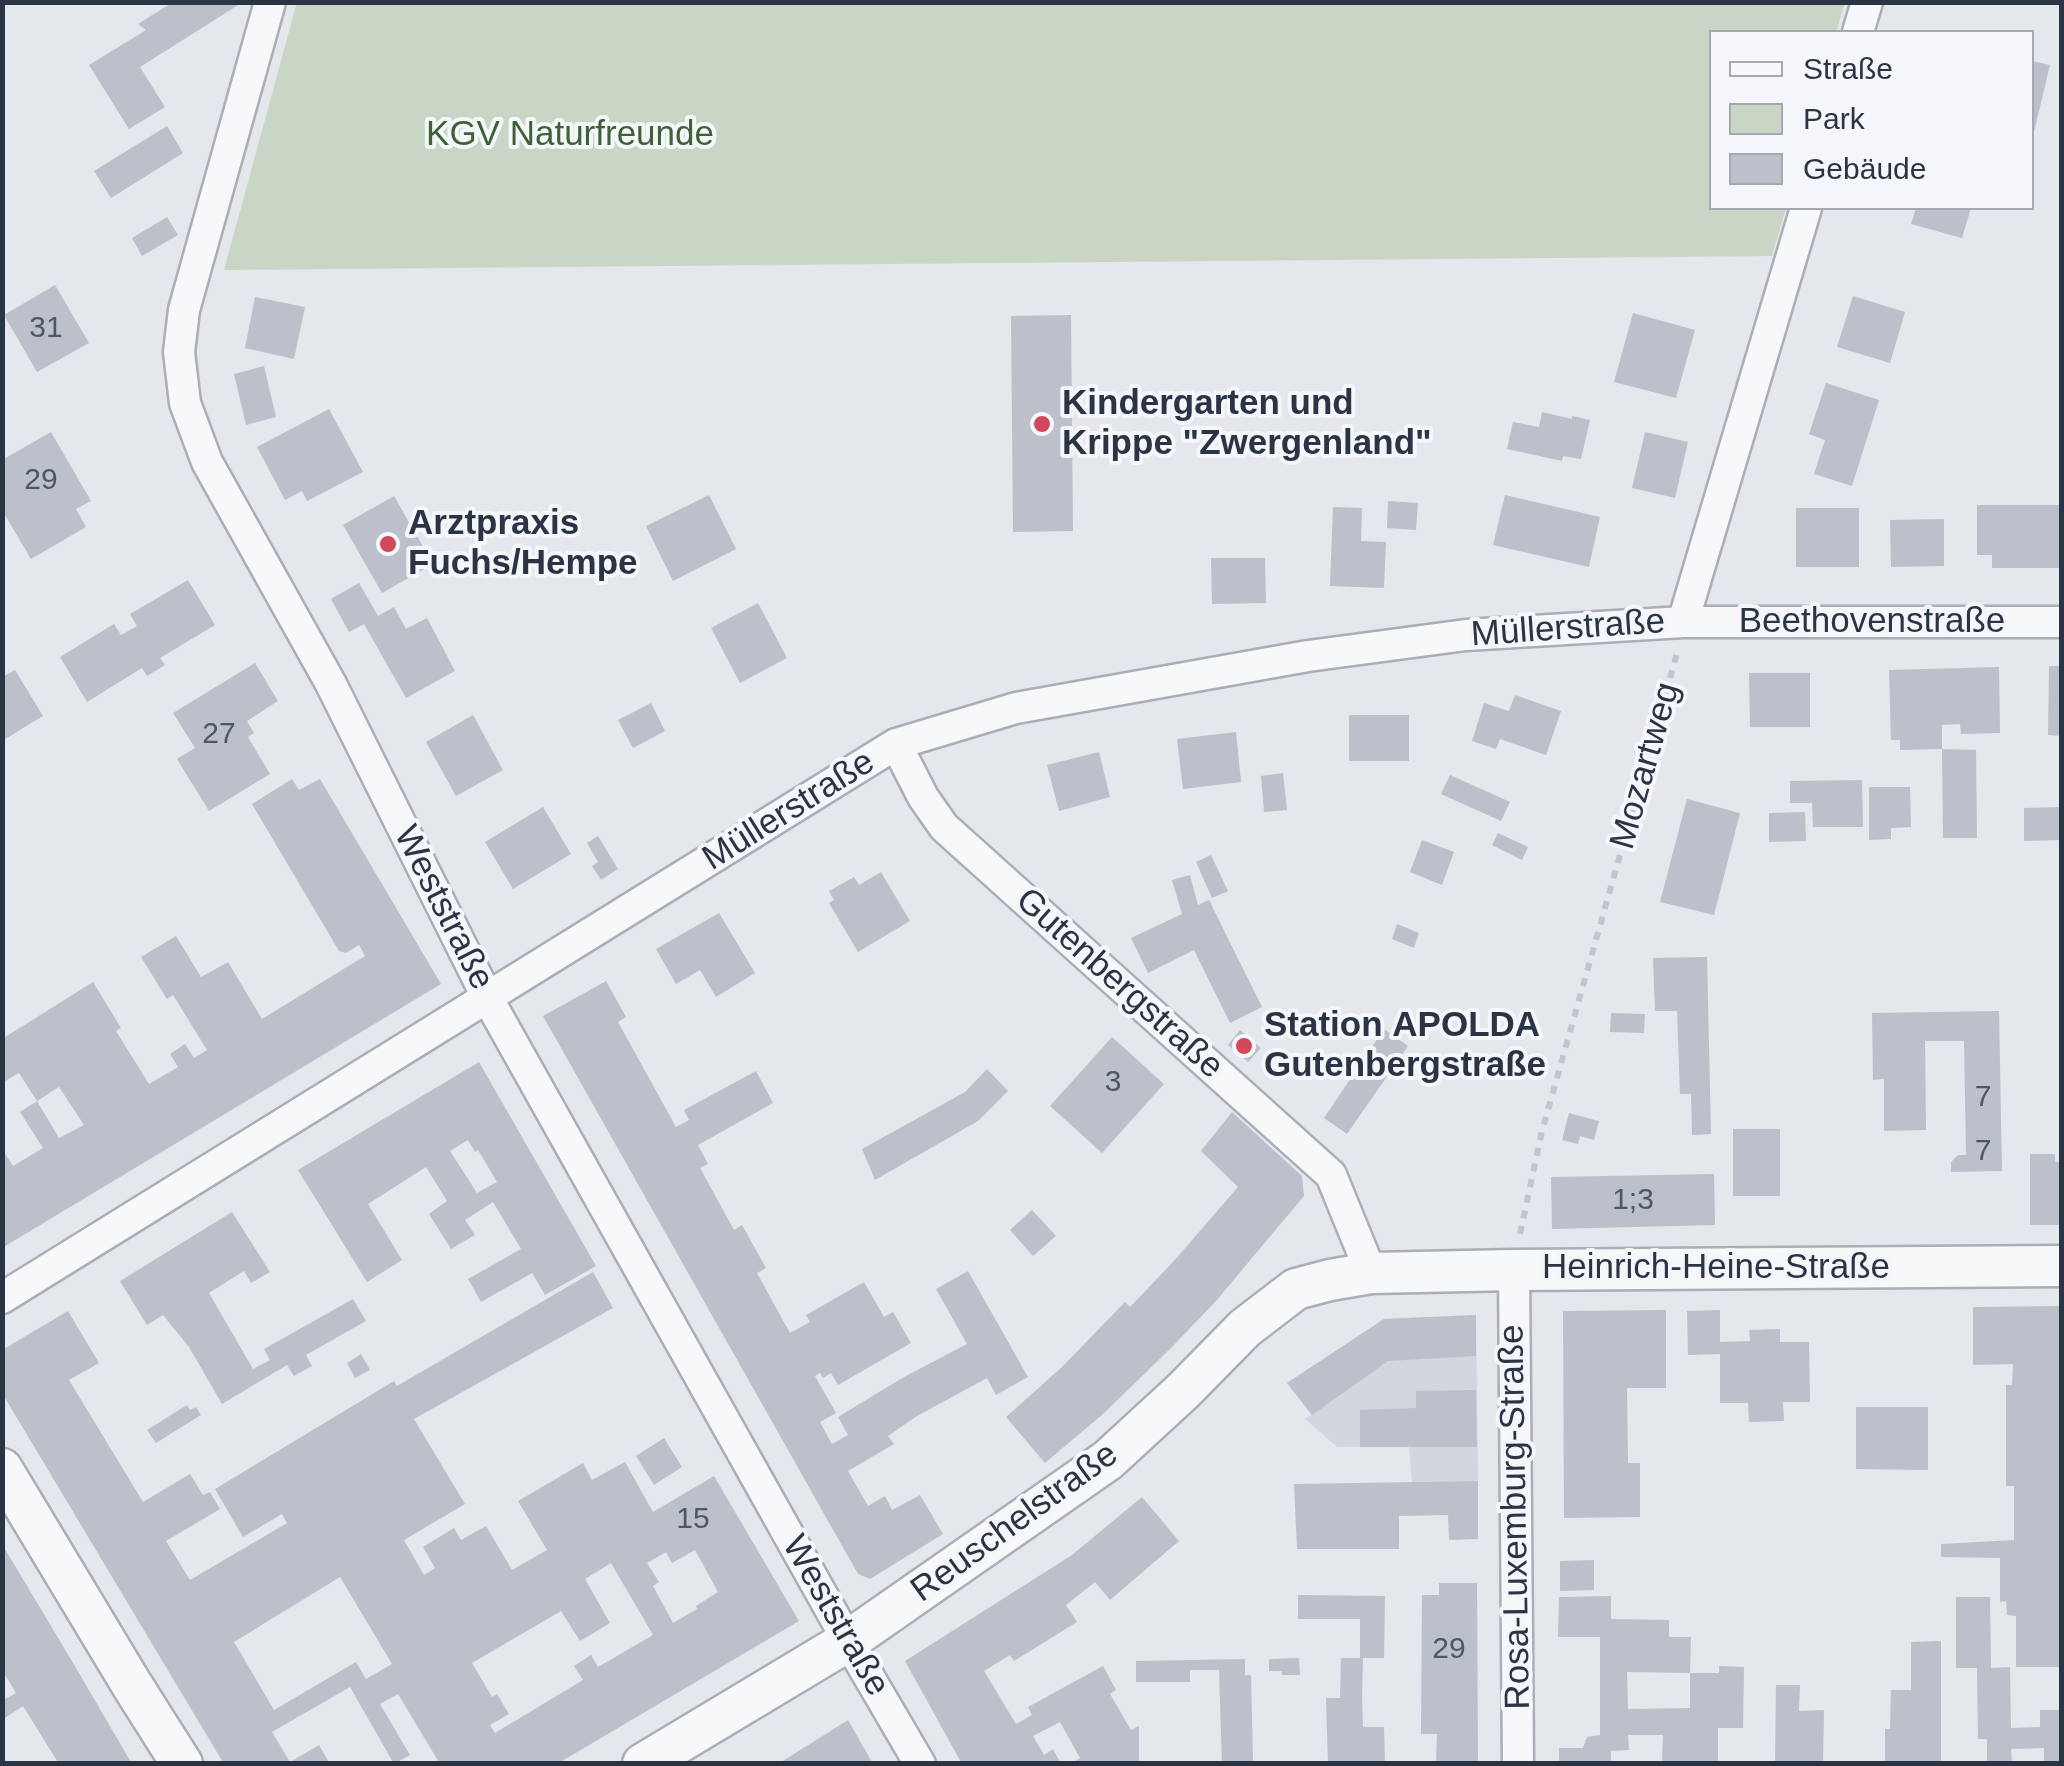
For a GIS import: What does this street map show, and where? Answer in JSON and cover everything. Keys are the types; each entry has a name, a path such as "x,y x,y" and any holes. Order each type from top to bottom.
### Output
{"street":[{"name":"Weststraße","path":"270,2 184,310 179,352 185,403 207,462 331,684 488,999 920,1764"},
{"path":"1859,30 1867,2"},
{"path":"1683,622 1805,210"},
{"name":"Müllerstraße","path":"2,1298 896,744 1016,708 1308,656 1466,635 1683,622"},
{"name":"Beethovenstraße","path":"1683,622 2062,622"},
{"name":"Gutenbergstraße","path":"896,744 944,828 1330,1175 1371,1273"},
{"name":"Heinrich-Heine-Straße","path":"1371,1273 2062,1266"},
{"name":"Rosa-Luxemburg-Straße","path":"1514,1270 1518,1764"},
{"name":"Reuschelstraße","path":"643,1764 848,1642 1108,1460 1245,1328 1296,1289 1371,1273"},
{"path":"2,1469 182,1764"}],"path":[{"name":"Mozartweg","path":"1514,1270 1542,1132 1674,668 1683,622"}],"shaded area":[{"path":"1476,1315 1478,1481 1412,1482 1409,1446 1337,1447 1305,1419 1312,1415 1287,1383 1384,1319"}],"green space":[{"name":"KGV Naturfreunde","path":"297,2 1845,2 1837,30 1709,30 1709,210 1785,210 1772,256 224,270"}],"building":[{"path":"173,2 243,2 140,67 165,107 129,129 89,65 146,30 138,24"},
{"path":"2034,61 2050,65 2034,132"},
{"path":"167,126 183,153 111,198 94,171"},
{"path":"1915,210 1970,210 1962,238 1911,224"},
{"path":"167,217 178,235 142,256 132,238"},
{"path":"55,285 89,343 37,372 4,315"},
{"path":"1853,296 1905,312 1890,363 1837,347"},
{"path":"255,297 305,307 294,359 245,348"},
{"path":"1633,313 1695,330 1676,398 1614,382"},
{"name":"Kindergarten und Krippe \"Zwergenland\"","path":"1071,315 1073,531 1013,532 1011,316"},
{"path":"264,366 276,417 246,425 234,374"},
{"path":"1826,383 1879,400 1852,486 1814,474 1825,440 1809,434"},
{"path":"329,409 363,472 307,501 302,491 285,500 257,447"},
{"path":"1542,412 1590,420 1581,459 1563,456 1562,461 1507,449 1513,422 1539,427"},
{"path":"51,432 91,501 76,509 86,527 31,559 2,510 2,460"},
{"path":"1645,432 1688,442 1675,498 1632,488"},
{"path":"709,495 736,549 673,581 646,526"},
{"path":"1505,495 1600,517 1589,567 1493,545"},
{"name":"Arztpraxis Fuchs/Hempe","path":"394,496 433,564 382,593 343,525"},
{"path":"1388,501 1418,503 1416,530 1387,528"},
{"path":"1977,505 2062,505 2062,568 1992,568 1992,555 1977,555"},
{"path":"1333,507 1362,508 1361,541 1386,542 1384,588 1330,586"},
{"path":"1796,508 1859,508 1859,567 1796,567"},
{"path":"1944,519 1944,566 1891,567 1890,520"},
{"path":"1211,558 1265,558 1266,603 1212,604"},
{"path":"188,580 215,625 160,658 165,665 147,676 142,668 87,702 60,657 114,624 121,635 137,626 130,614"},
{"path":"359,583 378,616 394,607 406,629 427,618 455,671 406,698 364,624 349,632 331,599"},
{"path":"758,603 787,658 740,683 711,628"},
{"path":"255,663 278,701 247,721 254,733 248,737 270,774 209,811 177,759 195,748 173,713"},
{"path":"2049,666 2062,666 2062,736 2048,735"},
{"path":"1999,667 2000,733 1961,734 1960,724 1942,725 1942,749 1900,750 1900,740 1891,740 1889,670"},
{"path":"15,670 43,716 2,741 2,677"},
{"path":"1749,673 1810,673 1810,727 1750,727"},
{"path":"1515,695 1561,711 1546,755 1500,739 1496,749 1472,741 1484,703 1509,711"},
{"path":"651,703 665,731 633,748 618,720"},
{"path":"473,715 503,770 456,796 426,742"},
{"path":"1349,715 1409,715 1409,761 1349,761"},
{"path":"1236,732 1241,782 1183,789 1177,739"},
{"path":"1942,749 1976,750 1977,838 1943,838"},
{"path":"1099,752 1110,797 1059,811 1047,765"},
{"path":"1283,773 1287,810 1264,812 1261,776"},
{"path":"1450,775 1510,802 1501,821 1441,794"},
{"path":"292,779 299,790 320,779 441,984 2,1248 2,1149 13,1166 43,1148 20,1112 37,1101 19,1073 2,1083 2,1039 93,982 121,1028 116,1031 149,1084 178,1067 170,1054 185,1044 194,1058 207,1050 173,995 167,999 141,957 176,936 201,977 228,962 262,1019 365,956 359,945 346,953 339,951 252,804","holes":["59,1087 84,1125 59,1138 37,1101"]},
{"path":"1862,780 1863,827 1813,827 1812,803 1790,803 1790,781"},
{"path":"1869,787 1910,787 1911,827 1891,828 1891,839 1869,840"},
{"path":"1687,799 1740,813 1714,915 1660,902"},
{"path":"543,807 571,854 513,889 485,842"},
{"path":"2062,807 2062,840 2024,841 2024,808"},
{"path":"1805,812 1806,841 1769,842 1769,813"},
{"path":"1498,833 1528,847 1522,860 1492,845"},
{"path":"598,836 618,869 601,880 592,866 598,862 587,843"},
{"path":"1422,840 1454,852 1442,885 1410,872"},
{"path":"1211,855 1228,891 1212,898 1196,862"},
{"path":"881,872 910,921 858,952 829,903 834,900 829,891 854,877 859,885"},
{"path":"1190,875 1198,905 1209,900 1262,1007 1230,1023 1194,950 1148,973 1131,938 1182,914 1172,880"},
{"path":"719,913 755,973 716,997 700,970 676,984 656,949"},
{"path":"1397,924 1419,933 1414,948 1392,939"},
{"path":"1707,957 1711,1134 1692,1135 1691,1094 1680,1094 1677,1011 1655,1011 1653,958"},
{"path":"606,981 626,1017 618,1022 676,1127 689,1120 684,1110 756,1071 773,1103 698,1145 708,1164 700,1168 734,1230 742,1225 766,1268 757,1273 790,1333 810,1322 806,1315 864,1282 884,1317 893,1312 911,1343 838,1385 831,1373 823,1378 820,1373 815,1376 836,1413 820,1422 832,1444 848,1435 838,1417 967,1344 936,1289 968,1271 1028,1377 996,1395 987,1378 917,1416 888,1436 894,1444 848,1471 868,1506 885,1496 892,1510 920,1495 943,1534 870,1579 858,1574 543,1016"},
{"path":"1999,1011 2002,1171 1951,1172 1951,1162 1958,1155 1966,1155 1964,1041 1925,1041 1926,1130 1884,1131 1884,1079 1873,1080 1872,1013"},
{"path":"1611,1013 1645,1014 1644,1033 1610,1032"},
{"path":"1384,1029 1408,1046 1347,1134 1324,1118"},
{"name":"Station APOLDA Gutenbergstraße","path":"1240,1030 1261,1048 1248,1062 1228,1045"},
{"path":"1112,1037 1164,1084 1102,1153 1050,1106"},
{"path":"479,1062 596,1266 545,1295 532,1273 481,1302 468,1279 521,1249 493,1202 465,1220 475,1235 451,1249 429,1214 447,1201 426,1167 368,1204 402,1260 367,1282 298,1170","holes":["468,1140 475,1152 478,1150 497,1182 477,1193 450,1151"]},
{"path":"987,1069 1008,1091 978,1121 875,1180 862,1149 965,1092"},
{"path":"1232,1112 1302,1176 1304,1196 1172,1347 1045,1463 1006,1417 1125,1302 1130,1307 1238,1187 1201,1151"},
{"path":"1569,1113 1599,1121 1594,1140 1580,1136 1578,1144 1562,1140"},
{"path":"1733,1129 1780,1129 1780,1196 1733,1196"},
{"path":"2030,1154 2055,1154 2055,1162 2062,1162 2062,1225 2030,1225"},
{"path":"1714,1174 1715,1225 1552,1229 1551,1177"},
{"path":"1032,1210 1056,1236 1033,1256 1010,1230"},
{"path":"232,1212 270,1272 251,1283 244,1271 209,1293 253,1369 270,1360 264,1349 353,1299 366,1321 306,1355 312,1366 294,1376 287,1365 222,1404 189,1347 163,1315 147,1325 120,1281"},
{"path":"593,1272 613,1308 414,1419 465,1504 404,1540 424,1575 435,1568 423,1547 454,1528 461,1540 486,1526 512,1570 547,1550 518,1501 583,1463 592,1480 625,1462 653,1512 714,1476 799,1621 557,1764 440,1764 398,1694 380,1704 410,1755 394,1764 350,1687 272,1732 290,1762 319,1745 329,1762 224,1764 2,1393 2,1350 68,1311 99,1363 69,1380 143,1502 190,1474 203,1495 210,1492 220,1509 166,1541 190,1580 287,1523 282,1514 243,1537 215,1489 394,1381 397,1386","holes":["695,1550 718,1592 673,1623 653,1586 659,1582 647,1563 666,1552 672,1563","611,1563 653,1635 598,1667 591,1655 574,1666 583,1680 495,1733 490,1725 509,1714 497,1694 492,1697 472,1663 561,1611 580,1641 610,1623 585,1579","340,1577 392,1664 366,1679 356,1662 274,1710 234,1642"]},
{"path":"2062,1306 2062,1667 2016,1667 2016,1616 2007,1615 2006,1601 2000,1602 2000,1558 1941,1557 1941,1544 2014,1540 2014,1486 2006,1486 2006,1385 2012,1385 2013,1364 1973,1365 1973,1307"},
{"path":"1666,1310 1666,1388 1627,1388 1628,1463 1640,1463 1640,1517 1564,1518 1563,1311"},
{"path":"1720,1310 1720,1342 1750,1341 1749,1330 1780,1329 1780,1342 1809,1342 1810,1402 1783,1402 1784,1421 1749,1422 1748,1403 1720,1403 1720,1354 1688,1355 1687,1311"},
{"path":"1476,1315 1476,1356 1388,1361 1312,1415 1287,1383 1384,1319"},
{"path":"361,1354 370,1370 355,1378 347,1363"},
{"path":"1476,1390 1477,1447 1360,1447 1360,1410 1416,1408 1416,1391"},
{"path":"187,1405 190,1410 196,1407 201,1415 156,1443 147,1430"},
{"path":"1856,1407 1928,1407 1928,1470 1856,1469"},
{"path":"664,1438 682,1467 654,1485 636,1456"},
{"path":"1478,1481 1478,1539 1449,1540 1448,1515 1399,1516 1399,1549 1297,1549 1294,1484"},
{"path":"1142,1497 1179,1541 1110,1600 1095,1582 1066,1605 1077,1622 1014,1661 1010,1655 984,1671 1016,1724 1032,1715 1028,1707 1103,1666 1116,1690 1110,1694 1131,1730 1139,1726 1139,1764 1071,1764 1080,1758 1060,1722 1033,1736 1044,1755 1053,1749 1061,1764 962,1764 905,1661 1072,1555"},
{"path":"2,1544 132,1764 59,1764 23,1706 2,1720 2,1701 16,1693 2,1670"},
{"path":"1594,1560 1594,1590 1560,1591 1560,1561"},
{"path":"1439,1583 1477,1583 1478,1764 1436,1764 1437,1734 1421,1734 1422,1595 1439,1595"},
{"path":"1298,1595 1385,1596 1384,1658 1363,1658 1362,1698 1363,1727 1384,1727 1385,1764 1328,1764 1326,1698 1340,1698 1341,1658 1360,1658 1360,1619 1298,1619"},
{"path":"1611,1596 1611,1619 1669,1620 1669,1637 1691,1637 1690,1673 1719,1673 1719,1666 1744,1667 1743,1728 1718,1728 1718,1764 1662,1764 1663,1735 1628,1735 1629,1750 1611,1751 1611,1764 1559,1764 1559,1748 1583,1748 1587,1737 1600,1735 1600,1637 1558,1637 1559,1597","holes":["1627,1672 1690,1673 1690,1708 1628,1709"]},
{"path":"1956,1597 1990,1597 1991,1668 2010,1667 2011,1728 2040,1727 2040,1710 2062,1710 2062,1764 2044,1764 2044,1748 2011,1749 2012,1764 1987,1764 1987,1739 1978,1739 1977,1668 1956,1668"},
{"path":"1941,1641 1941,1764 1885,1764 1891,1690 1911,1690 1911,1642"},
{"path":"1299,1658 1300,1675 1269,1671 1269,1659"},
{"path":"1245,1659 1245,1675 1251,1675 1253,1762 1248,1764 1222,1764 1219,1670 1190,1670 1190,1682 1136,1682 1136,1661"},
{"path":"1776,1685 1800,1685 1799,1711 1824,1710 1823,1764 1775,1764"},
{"path":"848,1720 873,1764 778,1764"}],"place":[{"name":"Kindergarten und Krippe \"Zwergenland\"","path":"1042,424"},
{"name":"Arztpraxis Fuchs/Hempe","path":"388,544"},
{"name":"Station APOLDA Gutenbergstraße","path":"1244,1046"}]}
